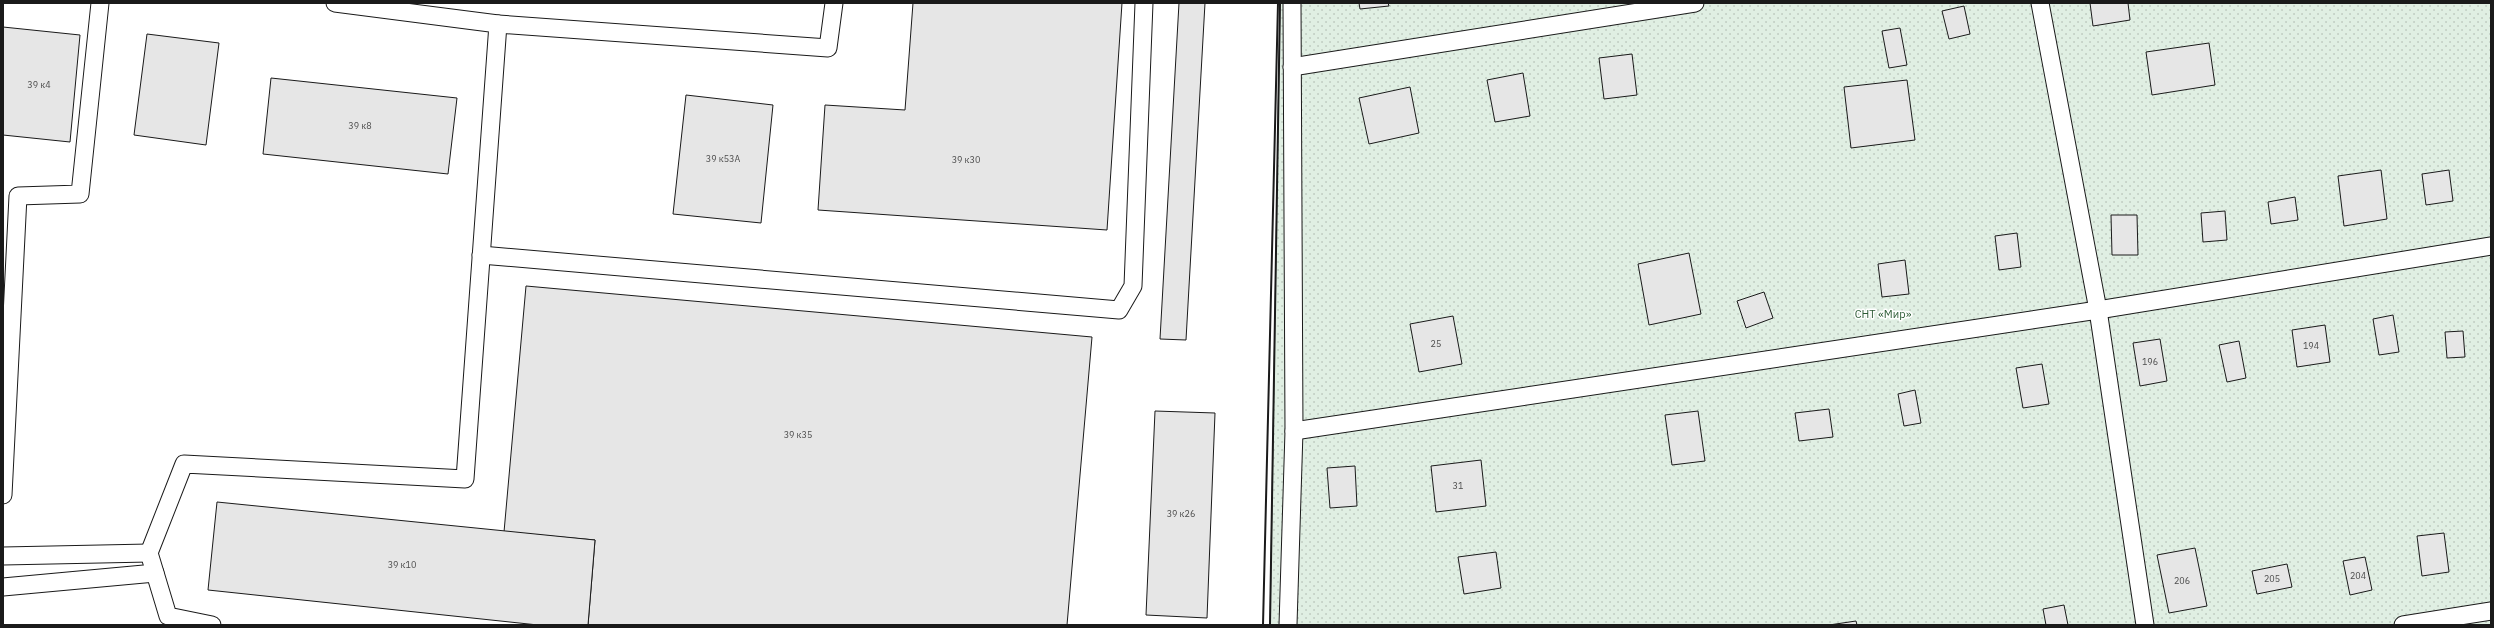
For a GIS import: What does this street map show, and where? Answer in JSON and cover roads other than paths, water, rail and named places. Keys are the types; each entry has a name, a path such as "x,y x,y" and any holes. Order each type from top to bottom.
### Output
{"lane":[{"path":"3,495 18,196 80,194 100,3"},
{"path":"335,3 498,24 828,48 834,3"},
{"path":"481,256 1119,310 1133,286 1144,3"},
{"path":"1288,625 1294,431 1292,3"},
{"path":"1292,67 1695,3"},
{"path":"2040,3 2098,310 2145,625"},
{"path":"212,625 168,616 149,553 184,464 465,479 498,24"},
{"path":"1294,431 2098,310 2491,246"},
{"path":"3,556 149,553"},
{"path":"3,587 155,573"},
{"path":"2403,625 2491,611"}],"park label":[{"name":"СНТ «Мир»","path":"1883,314"}]}
